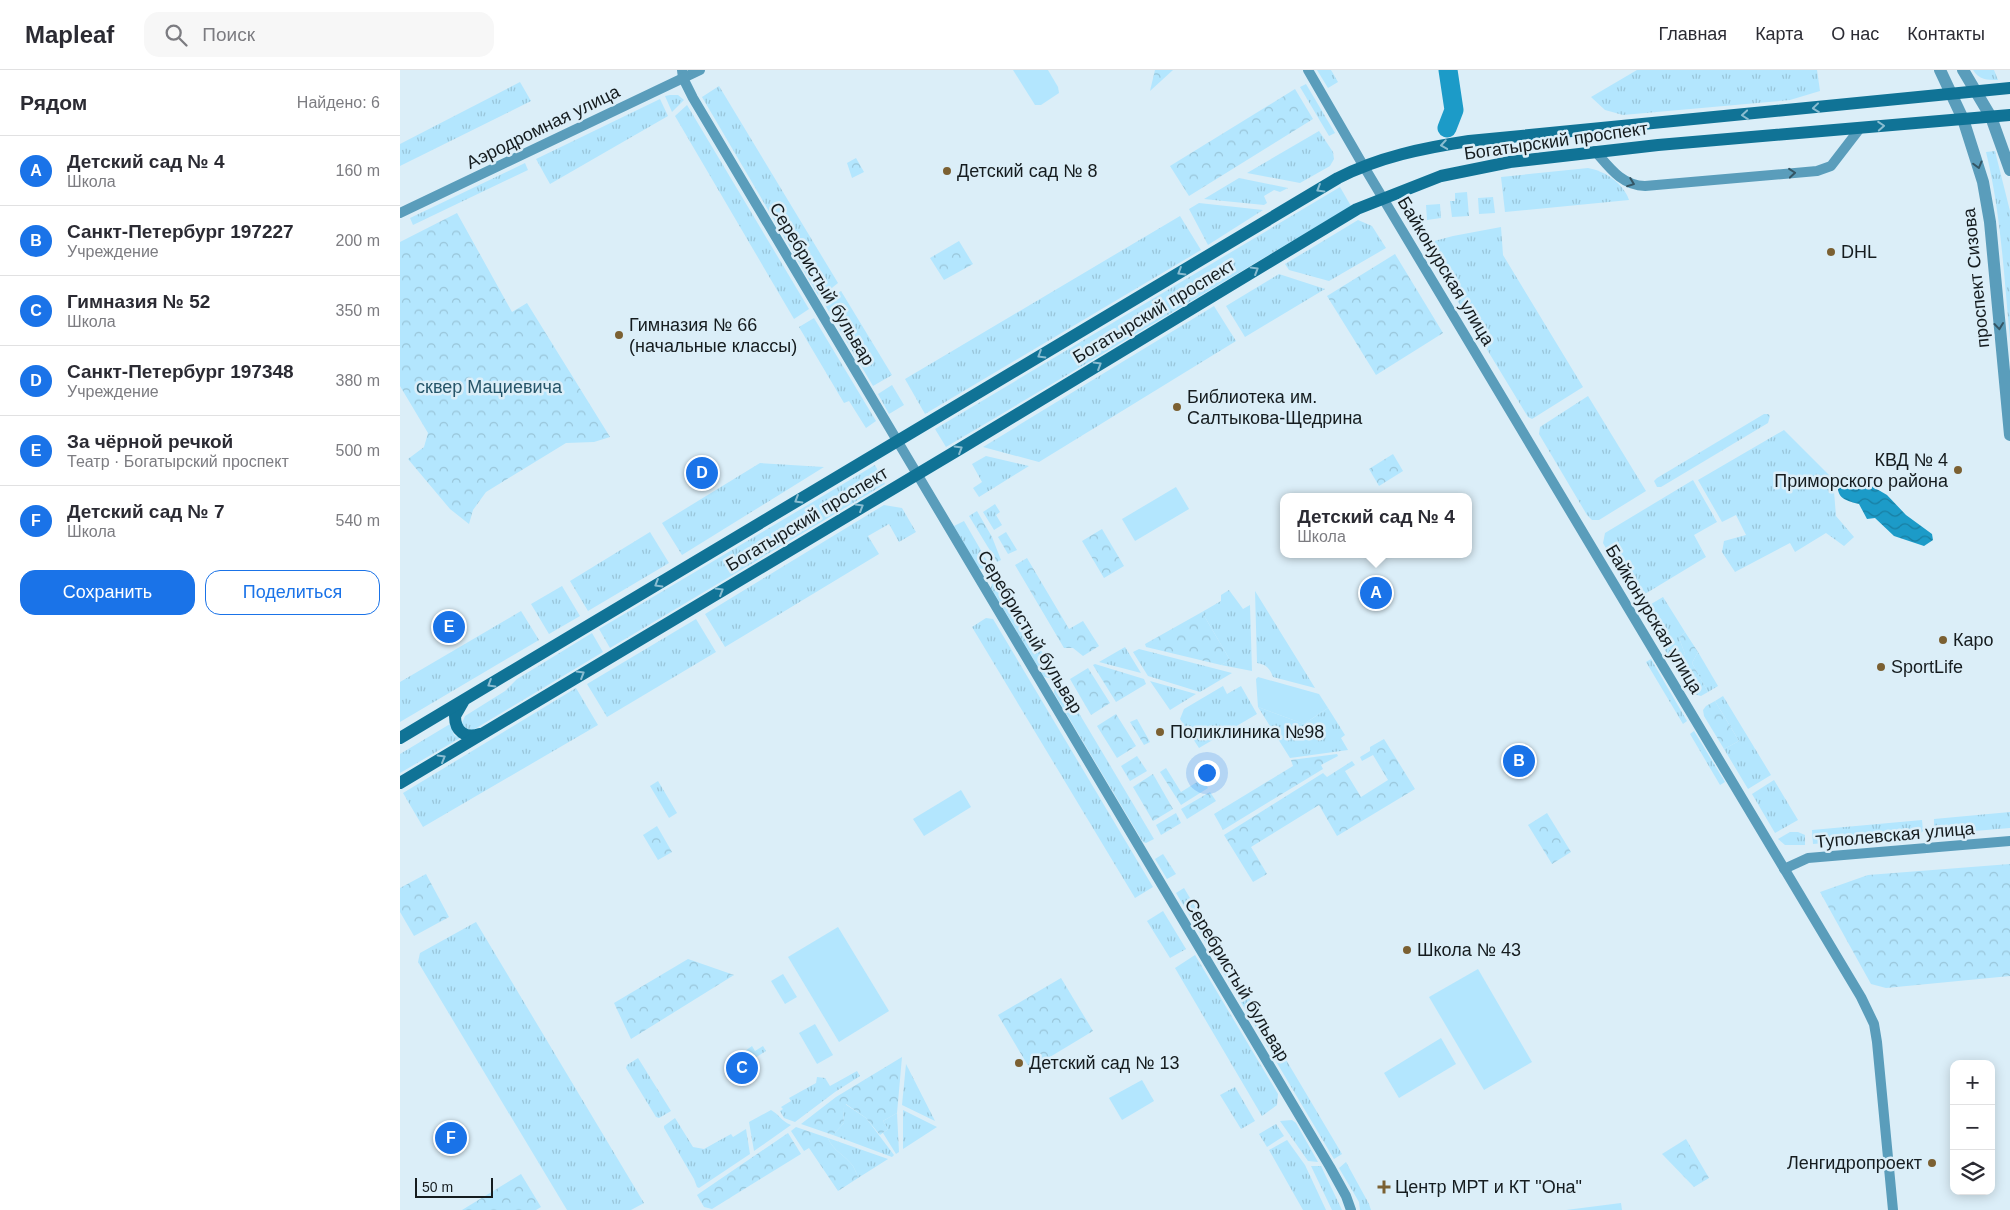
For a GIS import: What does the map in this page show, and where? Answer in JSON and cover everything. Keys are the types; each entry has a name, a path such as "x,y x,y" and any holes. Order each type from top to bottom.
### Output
{"main road":[{"name":"Богатырский проспект","path":"400,738 897,440 1338,178 1363,165 1432,147 1469,141 2010,88"},
{"name":"Богатырский проспект","path":"400,783 1356,209 1441,176 1476,168 1595,151 2010,115"},
{"path":"467,698 458,707 454,716 457,728 464,735 470,736 487,732"}],"street":[{"name":"Аэродромная улица","path":"400,214 683,74 700,70"},
{"name":"Байконурская улица","path":"1308,70 1861,996 1874,1024 1877,1042 1892,1210"},
{"name":"проспект Сизова","path":"1940,70 1963,119 1983,182 1990,222 2010,435"},
{"path":"1963,70 1991,116 2010,170"},
{"name":"Серебристый бульвар","path":"683,74 693,98 1326,1159 1346,1196 1351,1210"},
{"path":"1595,151 1622,180 1634,186 1817,171 1830,166 1861,127"},
{"name":"Туполевская улица","path":"1784,869 1808,858 2010,841"}],"green space":[{"path":"1013,70 1048,70 1058,87 1059,93 1041,105 1035,105"},
{"path":"1155,70 1173,70 1150,91"},
{"path":"1317,70 1331,70 1338,82 1328,88"},
{"path":"1637,70 1817,70 1820,91 1790,100 1623,115 1605,110 1591,97"},
{"path":"1973,70 1994,70 1998,80 1984,79"},
{"path":"520,82 531,101 400,166 400,144"},
{"path":"1306,84 1335,133 1329,136 1300,87"},
{"path":"719,86 838,283 822,296 818,295 702,97"},
{"path":"1295,89 1313,119 1189,196 1170,166"},
{"path":"678,95 684,100 672,112 665,96"},
{"path":"660,99 668,116 550,184 536,159"},
{"path":"687,105 809,309 794,319 675,116"},
{"path":"1319,131 1333,152 1334,159 1330,166 1300,183 1247,173"},
{"path":"1995,151 2010,211 2010,339 1999,222 1986,152"},
{"path":"856,158 864,172 852,178 847,163"},
{"path":"525,163 528,170 413,225 410,218"},
{"path":"1588,168 1601,172 1613,179 1622,188 1629,200 1505,212 1501,177"},
{"path":"1239,178 1288,188 1280,192 1274,190 1264,196 1267,203 1264,205 1204,199"},
{"path":"1340,187 1351,206 946,447 935,429"},
{"path":"1467,192 1469,216 1452,217 1450,201 1455,201 1455,193"},
{"path":"1493,197 1495,213 1479,214 1478,198"},
{"path":"1199,203 1263,210 1208,245 1189,209"},
{"path":"1440,204 1441,218 1427,220 1426,205"},
{"name":"сквер Мациевича","path":"457,213 512,312 527,303 610,437 594,442 566,443 486,492 473,510 469,524 450,509 408,459 424,447 428,433 400,386 400,242"},
{"path":"1180,216 1201,250 925,414 905,379"},
{"path":"1358,220 1372,226 1386,248 1329,281 1289,270 1285,264"},
{"path":"1501,227 1503,255 1583,387 1532,419 1528,417 1423,244"},
{"path":"959,241 973,264 944,280 930,258"},
{"path":"1395,254 1443,333 1376,375 1327,296"},
{"path":"1279,274 1325,289 1245,337 1226,306"},
{"path":"841,291 892,375 873,386 825,305 825,303"},
{"path":"1214,306 1236,341 1039,462 983,447"},
{"path":"814,318 876,421 866,428 849,401 844,403 799,327"},
{"path":"892,385 904,405 889,414 878,394"},
{"path":"1588,396 1646,491 1599,520 1592,520 1587,515 1539,434 1540,427"},
{"path":"1764,414 1770,416 1768,423 1661,487 1657,487 1654,481 1657,478"},
{"path":"1784,430 1833,479 1836,516 1854,537 1844,546 1826,533 1795,552 1790,543 1735,572 1722,552 1724,541 1746,535 1736,515 1722,522 1698,480"},
{"path":"1393,454 1403,471 1379,486 1369,469"},
{"path":"986,456 1029,466 979,497 973,488 982,482 972,464"},
{"path":"760,463 824,467 682,555 662,523"},
{"path":"875,465 885,484 610,648 599,629"},
{"path":"1693,480 1717,522 1694,535 1706,557 1635,600 1603,543 1605,533"},
{"path":"1176,487 1189,509 1135,541 1122,519"},
{"path":"995,504 1000,512 996,515 1002,525 994,530 983,512"},
{"path":"884,505 902,508 916,532 899,542 889,524 868,536 879,554 725,647 705,614"},
{"path":"977,511 992,537 1001,560 997,562 969,516"},
{"path":"964,521 990,566 983,569 978,568 954,526"},
{"path":"1102,529 1124,566 1104,578 1082,541"},
{"path":"650,532 669,563 588,611 570,581"},
{"path":"1006,532 1017,550 1008,554 998,537"},
{"path":"1027,558 1069,629 1083,621 1099,646 1083,656 1073,648 1064,648 1015,565"},
{"path":"998,579 1056,675 1049,678 1044,677 991,588 992,583"},
{"path":"562,586 580,616 549,634 531,604"},
{"path":"1229,590 1243,609 1250,605 1252,671 1221,665 1230,660 1202,612 1221,601 1221,595"},
{"path":"1255,591 1315,688 1273,677 1267,667 1257,663"},
{"path":"1663,597 1685,632 1679,638 1685,654 1672,662 1641,610"},
{"path":"521,611 539,640 400,722 400,682"},
{"path":"1202,612 1230,660 1221,665 1146,647 1145,644"},
{"path":"986,618 993,619 1153,887 1135,898 972,627"},
{"path":"696,619 716,652 607,717 587,684"},
{"path":"1685,632 1698,652 1692,663 1708,692 1701,696 1690,693 1672,662 1685,654 1679,638"},
{"path":"592,633 603,652 473,730 465,729 462,723 465,716 505,691 517,679"},
{"path":"1125,647 1141,673 1099,662"},
{"path":"1139,649 1232,673 1200,692 1148,676 1133,652"},
{"path":"1698,652 1718,686 1708,692 1692,663"},
{"path":"1651,659 1687,721 1683,724 1646,662"},
{"path":"1093,665 1144,679 1146,684 1116,702"},
{"path":"1088,668 1110,703 1091,715 1070,679"},
{"path":"1258,677 1319,694 1328,708 1304,724 1258,707 1256,679"},
{"path":"1150,681 1196,694 1170,710"},
{"path":"1061,683 1154,839 1146,843 1143,842 1054,693 1055,688"},
{"path":"1223,686 1227,694 1241,686 1257,714 1199,748 1180,719 1184,709"},
{"path":"576,688 598,725 423,827 403,793"},
{"path":"1723,696 1771,775 1748,789 1724,749 1739,741 1715,701"},
{"path":"1715,701 1739,741 1724,749 1704,716 1703,710"},
{"path":"1258,707 1304,724 1328,708 1345,735 1341,738 1348,750 1290,758"},
{"path":"1116,714 1136,746 1117,758 1097,726"},
{"path":"1137,719 1150,742 1144,745 1130,722"},
{"path":"450,724 454,735 460,738 400,773 400,754"},
{"path":"1694,731 1725,782 1720,785 1690,734"},
{"path":"1384,739 1415,789 1337,836 1319,805 1251,847 1267,874 1253,882 1224,835 1323,773 1327,777 1352,761 1355,765 1345,771 1361,797 1388,780 1373,755 1362,761 1360,757 1370,751 1370,747"},
{"path":"1337,754 1338,756 1321,765 1323,769 1223,830 1214,814 1293,766 1291,760"},
{"path":"1137,756 1147,771 1130,781 1121,766"},
{"path":"1166,768 1181,792 1202,779 1208,788 1181,805 1160,772"},
{"path":"1153,774 1173,809 1153,821 1133,787"},
{"path":"1774,780 1798,820 1775,833 1752,794"},
{"path":"658,781 677,813 669,818 650,786"},
{"path":"961,790 971,807 924,836 913,819"},
{"path":"1210,792 1216,801 1187,819 1181,809"},
{"path":"2010,812 2010,828 1939,834 1934,830 1934,819"},
{"path":"1176,813 1181,823 1161,835 1156,825"},
{"path":"1547,813 1571,852 1552,864 1528,825"},
{"path":"1922,820 1923,831 1919,835 1813,844 1812,830"},
{"path":"657,826 672,852 658,860 643,835"},
{"path":"1790,832 1798,832 1805,835 1805,845 1785,845 1778,839"},
{"path":"1163,854 1176,874 1167,879 1155,859"},
{"path":"2010,864 2010,976 1886,988 1871,984 1820,892 1868,875"},
{"path":"426,874 449,917 414,936 400,912 400,888"},
{"path":"1184,888 1342,1154 1334,1159 1176,893"},
{"path":"1163,911 1186,949 1170,958 1147,921"},
{"path":"476,922 644,1203 631,1210 567,1210 418,962 420,953"},
{"path":"838,927 889,1011 839,1042 788,957"},
{"path":"1195,955 1278,1094 1277,1105 1262,1116 1175,968"},
{"path":"688,959 734,975 631,1039 614,1003"},
{"path":"1478,969 1532,1062 1484,1090 1429,997"},
{"path":"783,974 797,997 785,1004 771,981"},
{"path":"1061,978 1093,1031 1030,1069 998,1015"},
{"path":"815,1024 833,1055 817,1064 799,1033"},
{"path":"1441,1038 1456,1064 1399,1098 1384,1073"},
{"path":"752,1046 755,1051 763,1046 766,1051 750,1061 745,1051"},
{"path":"902,1057 897,1113 883,1121 888,1129 880,1135 866,1118 846,1104 843,1110 844,1123 833,1135 801,1124 836,1097"},
{"path":"638,1058 671,1111 659,1118 656,1117 626,1068 627,1065"},
{"path":"906,1064 935,1121 902,1105"},
{"path":"857,1071 860,1076 795,1122 784,1118 780,1111 783,1109 781,1107 791,1101 789,1098 816,1083 817,1077 825,1078 830,1086"},
{"path":"1142,1080 1154,1101 1122,1120 1109,1098"},
{"path":"1235,1087 1255,1121 1241,1129 1220,1095"},
{"path":"845,1104 866,1118 894,1155 892,1157 833,1135 844,1123 843,1110"},
{"path":"771,1110 791,1125 754,1151 749,1122"},
{"path":"903,1110 937,1127 903,1149"},
{"path":"897,1113 899,1152 896,1154 883,1133 888,1129 883,1121"},
{"path":"675,1118 693,1147 704,1149 731,1134 733,1137 746,1129 750,1154 699,1188 664,1128"},
{"path":"1292,1120 1296,1123 1318,1162 1308,1161 1280,1121"},
{"path":"1276,1124 1284,1136 1267,1147 1259,1134"},
{"path":"796,1127 828,1138 833,1146 853,1166 858,1178 838,1191 809,1148 804,1151 791,1131"},
{"path":"788,1133 801,1154 712,1209 704,1207 697,1195"},
{"path":"828,1138 888,1159 858,1178 853,1166 833,1146"},
{"path":"1686,1139 1709,1178 1694,1187 1662,1154"},
{"path":"1287,1140 1305,1165 1326,1210 1303,1210 1269,1150"},
{"path":"1346,1162 1371,1210 1360,1210 1359,1202 1339,1168"},
{"path":"1311,1166 1321,1166 1342,1210 1332,1210"},
{"path":"521,1174 541,1207 536,1210 462,1210"},
{"path":"1621,1203 1622,1210 1566,1210"}],"water":[{"path":"1848,475 1853,475 1887,495 1906,515 1932,534 1933,540 1924,546 1894,536 1875,518 1867,519 1859,504 1843,498 1839,493 1838,483"}],"waterway":[{"path":"1447,128 1454,110 1448,70"}],"place":[{"name":"Детский сад № 8","path":"947,171"},
{"name":"DHL","path":"1831,252"},
{"name":"Гимназия № 66 (начальные классы)","path":"619,335"},
{"name":"Библиотека им. Салтыкова-Щедрина","path":"1177,407"},
{"name":"КВД № 4 Приморского района","path":"1958,470"},
{"name":"Санкт-Петербург 197348","path":"702,473"},
{"name":"Детский сад № 4","path":"1376,593"},
{"name":"За чёрной речкой","path":"449,627"},
{"name":"Каро","path":"1943,640"},
{"name":"SportLife","path":"1881,667"},
{"name":"Поликлиника №98","path":"1160,732"},
{"name":"Санкт-Петербург 197227","path":"1519,761"},
{"name":"Школа № 43","path":"1407,950"},
{"name":"Детский сад № 13","path":"1019,1063"},
{"name":"Гимназия № 52","path":"742,1068"},
{"name":"Детский сад № 7","path":"451,1138"},
{"name":"Ленгидропроект","path":"1932,1163"},
{"name":"Центр МРТ и КТ \"Она\"","path":"1384,1187"}]}
